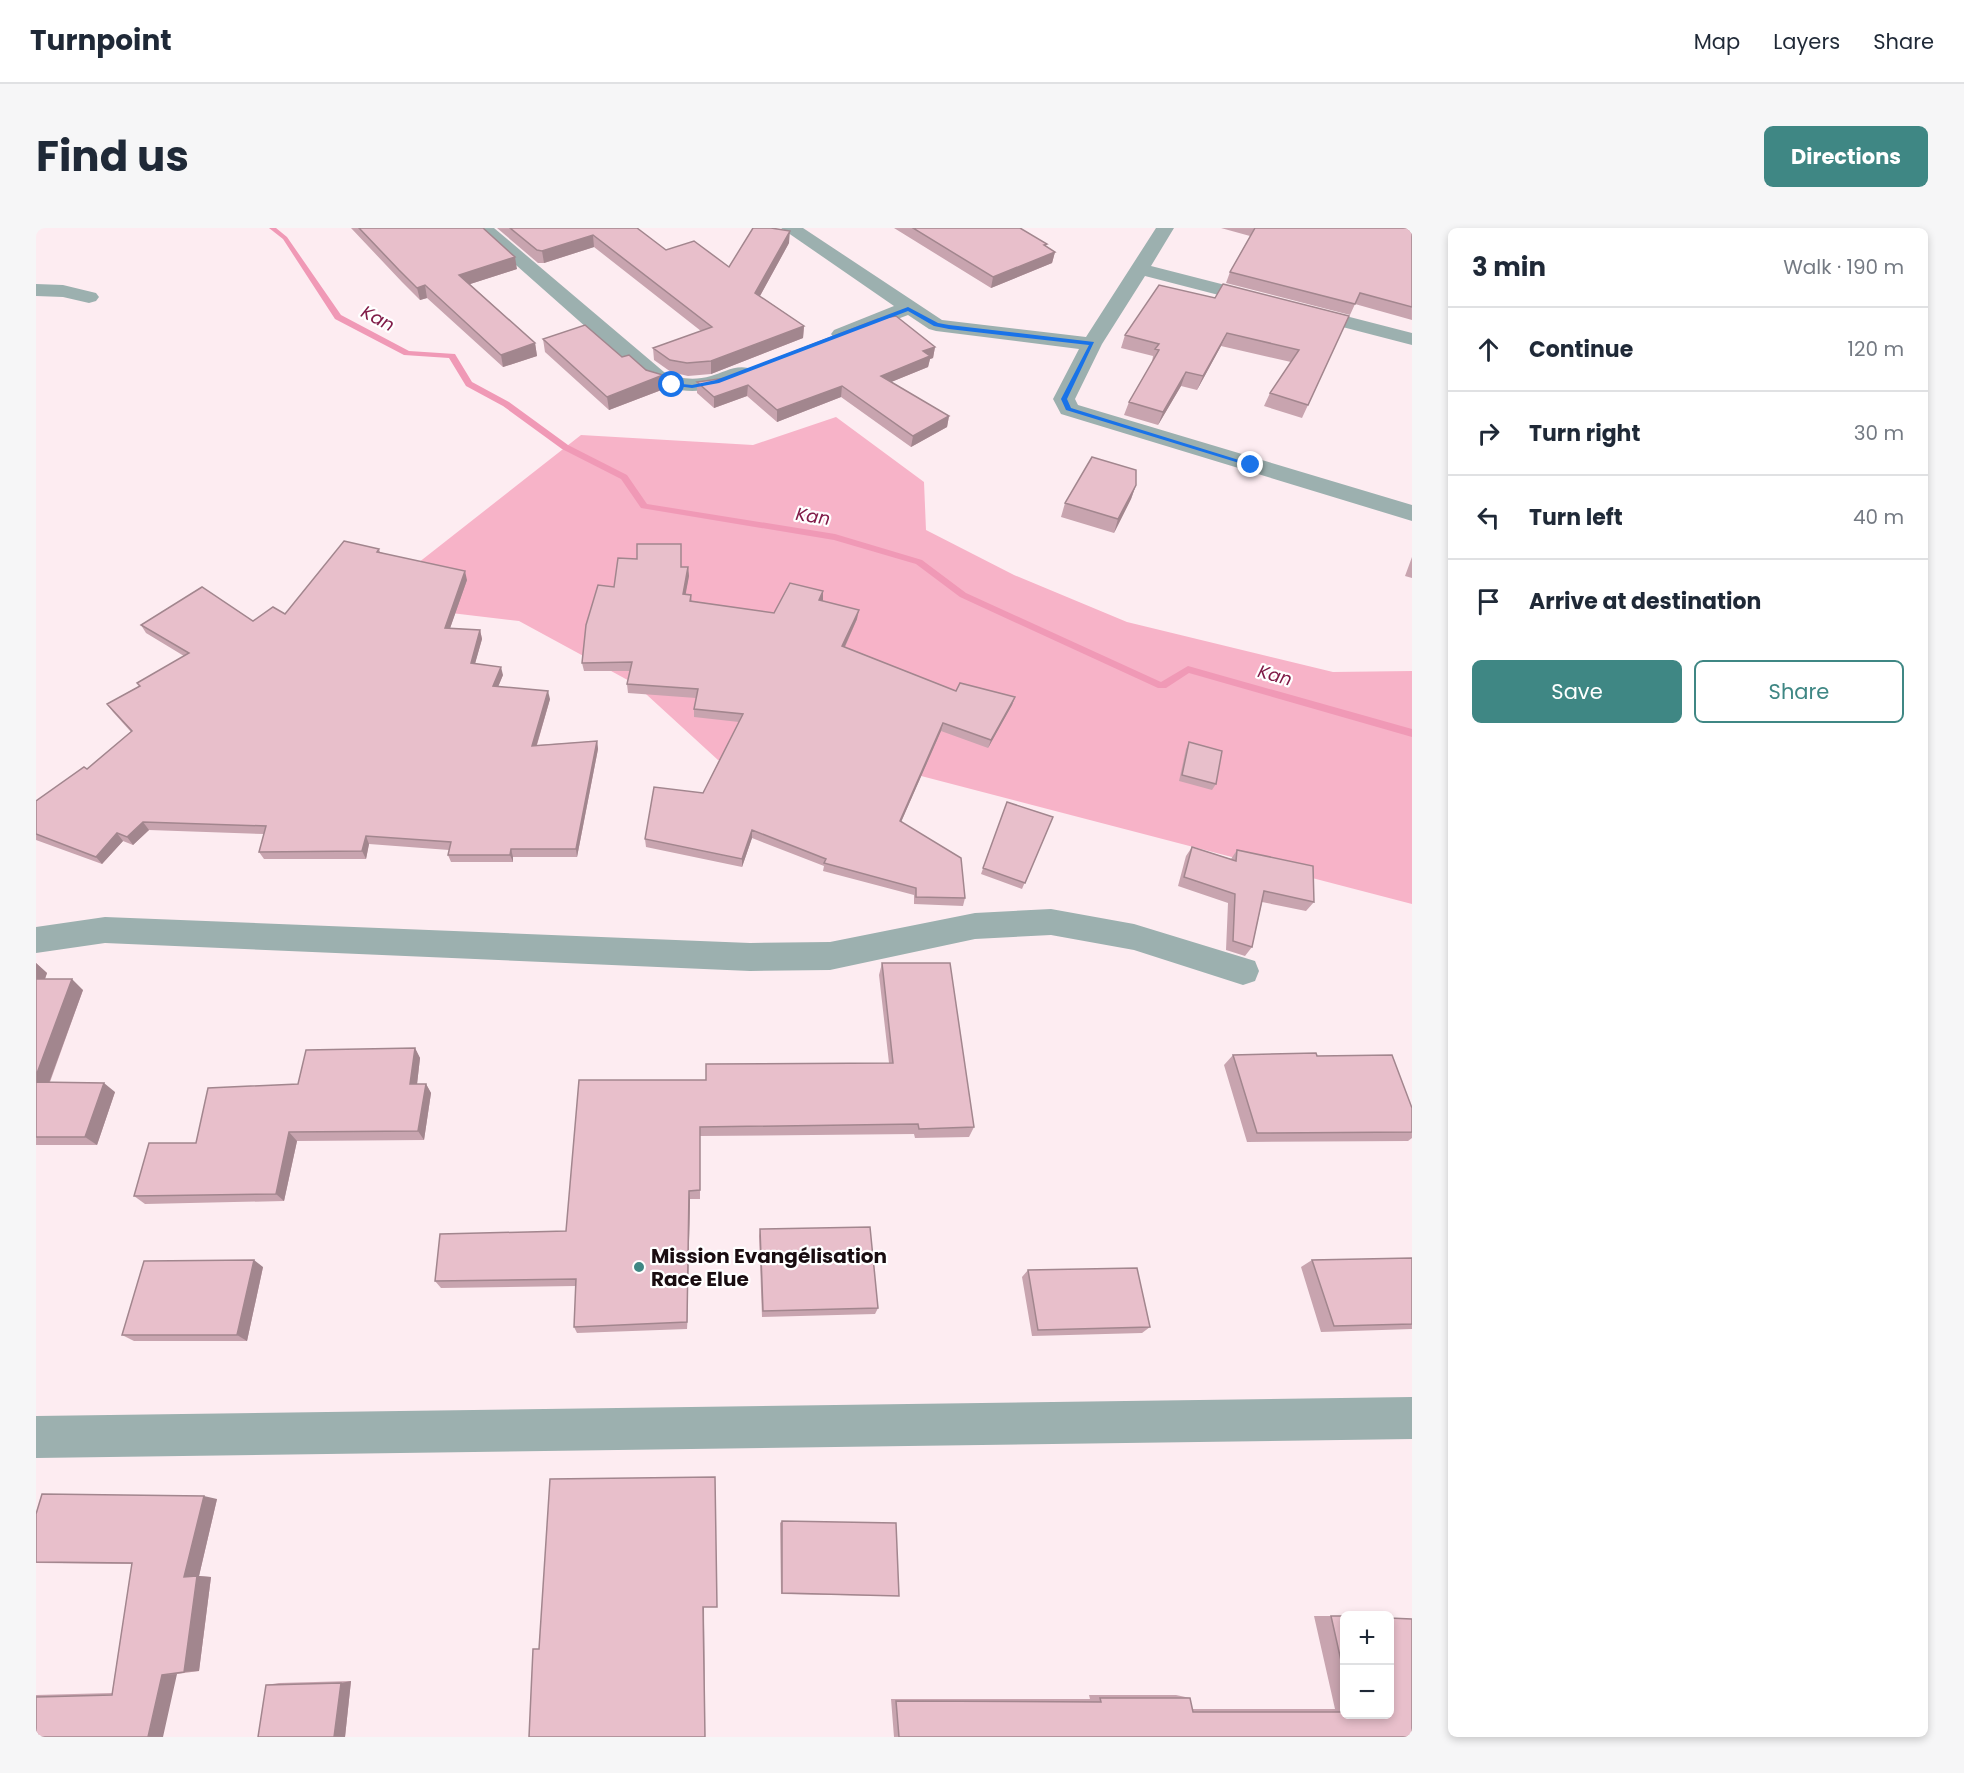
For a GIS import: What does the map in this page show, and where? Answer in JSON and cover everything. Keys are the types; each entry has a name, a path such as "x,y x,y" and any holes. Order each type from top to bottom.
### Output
{"street":[{"path":"483,228 656,377 672,385 692,387 717,382 760,365"},
{"path":"790,228 936,325 1092,344"},
{"path":"1165,228 1092,344 1064,399 1068,409 1412,513"},
{"path":"1140,269 1412,339"},
{"path":"36,290 63,291 89,297"},
{"path":"823,341 908,308"},
{"path":"36,940 105,930 678,955 818,957 975,926 1051,922 1134,937 1243,971"},
{"path":"36,1437 1412,1418"}],"shaded area":[{"path":"836,417 924,482 926,530 1014,575 1127,622 1333,672 1412,671 1412,904 856,759 718,760 635,684 519,621 367,603 581,435 753,445"}],"building":[{"path":"359,228 483,228 515,257 459,275 535,343 501,355 425,285 417,288"},
{"path":"510,228 637,228 666,250 694,241 729,267 753,228 790,231 755,293 804,326 711,361 687,363 670,360 653,348 712,327 593,235 542,251 537,250"},
{"path":"913,228 1020,228 1047,244 1044,245 1055,252 993,277"},
{"path":"1255,228 1412,228 1412,307 1360,293 1355,304 1230,272"},
{"path":"1223,284 1349,316 1308,405 1270,393 1299,350 1227,333 1203,376 1186,372 1163,412 1129,402 1159,350 1155,349 1159,344 1125,335 1159,285 1215,298"},
{"path":"896,316 935,347 923,351 930,356 881,376 949,416 913,436 842,386 777,410 748,385 714,397 697,382 726,378 878,319"},
{"path":"585,325 622,357 629,355 646,370 663,375 607,397 543,339"},
{"path":"1092,457 1136,470 1136,485 1118,519 1065,503"},
{"path":"344,541 379,549 377,552 465,571 445,628 480,630 471,663 501,667 493,686 548,691 532,746 597,741 576,849 511,849 510,855 448,855 451,842 366,836 362,851 259,852 266,826 143,822 127,837 117,833 96,857 36,834 36,801 84,767 87,769 132,731 107,704 140,686 137,683 189,653 141,625 202,587 253,621 273,607 285,614"},
{"path":"637,544 681,544 681,567 688,567 683,594 691,595 690,601 774,613 790,583 823,591 819,600 859,610 842,646 956,691 960,683 1015,697 991,740 943,723 900,821 961,858 965,898 916,897 916,888 824,863 826,859 752,830 742,859 645,839 654,787 703,793 743,714 694,709 698,689 627,684 632,662 582,663 586,625 598,585 614,587 618,558 637,559"},
{"path":"1189,742 1222,751 1216,784 1182,775"},
{"path":"1007,802 1053,817 1025,883 983,868"},
{"path":"1192,847 1236,861 1237,850 1313,866 1314,902 1264,891 1252,947 1233,941 1235,894 1184,877"},
{"path":"882,963 950,963 974,1127 919,1129 918,1124 700,1127 700,1190 689,1191 687,1322 574,1327 576,1279 435,1281 440,1234 566,1231 579,1080 706,1080 706,1064 893,1063"},
{"path":"36,979 72,979 36,1076"},
{"path":"415,1048 410,1084 426,1084 418,1131 289,1132 276,1194 134,1196 149,1143 196,1143 208,1088 298,1084 306,1050"},
{"path":"1316,1053 1317,1056 1392,1055 1412,1108 1412,1132 1257,1133 1233,1055"},
{"path":"36,1082 104,1083 85,1137 36,1137"},
{"path":"870,1227 878,1308 763,1311 760,1229"},
{"path":"1412,1258 1412,1324 1334,1326 1312,1260"},
{"path":"254,1260 237,1335 122,1335 144,1261"},
{"path":"1137,1268 1150,1327 1038,1330 1028,1270"},
{"path":"715,1477 717,1607 703,1607 705,1737 529,1737 533,1649 539,1649 550,1479"},
{"path":"42,1494 204,1496 184,1577 197,1576 184,1672 162,1675 148,1737 36,1737 36,1697 112,1695 132,1563 36,1562 36,1514"},
{"path":"782,1521 896,1523 899,1596 782,1593"},
{"path":"1331,1616 1340,1616 1340,1656"},
{"path":"1394,1618 1412,1619 1412,1737 899,1737 896,1701 1101,1702 1100,1698 1190,1698 1193,1712 1340,1712 1340,1719 1394,1719"},
{"path":"341,1683 334,1737 258,1737 266,1685"}],"waterway":[{"name":"Kan","path":"272,228 285,238 338,317 407,353 452,356 469,384 506,404 565,447 624,477 644,506 835,537 919,562 963,595 1162,686 1188,669 1412,733"}],"place":[{"name":"Mission Evangélisation Race Elue","path":"639,1267"}],"route":[{"path":"672,385 692,387 717,382 908,308 936,325 961,330 1092,344 1064,399 1068,409 1251,465"}]}
